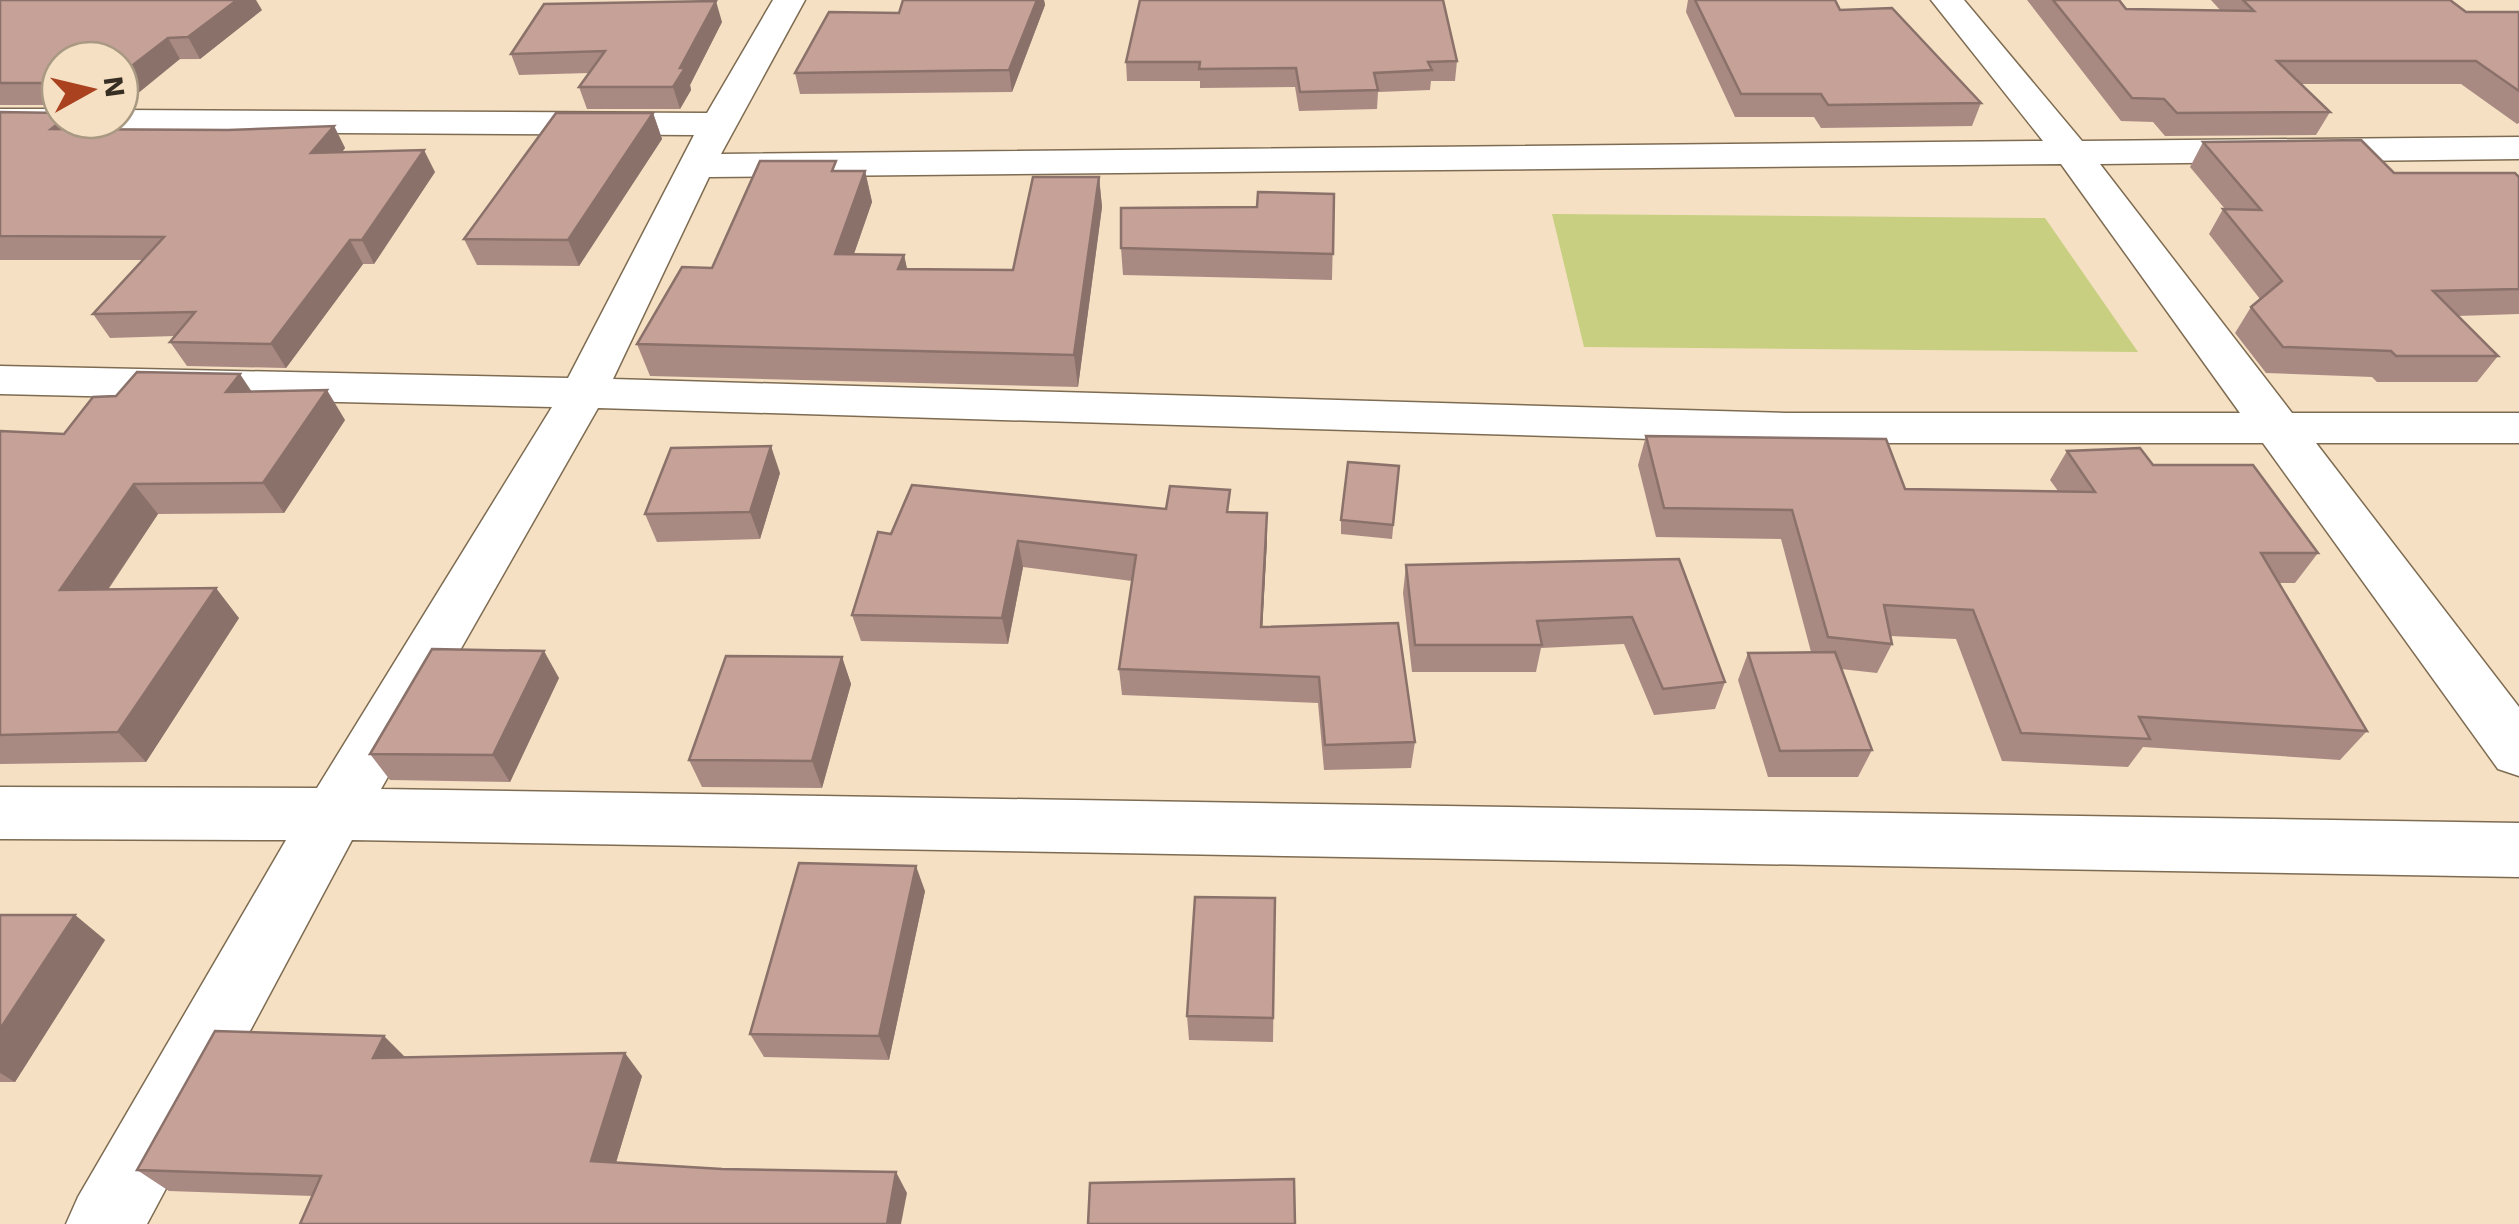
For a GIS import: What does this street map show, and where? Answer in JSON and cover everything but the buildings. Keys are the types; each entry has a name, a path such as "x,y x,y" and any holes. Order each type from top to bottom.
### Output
{"street":[{"path":"105,1224 334,814 582,394 706,145 789,0"},
{"path":"1947,0 2069,149 2519,752"},
{"path":"0,120 706,145 1608,159 2069,149 2519,148"},
{"path":"0,380 1785,428 2519,428"},
{"path":"0,814 334,814 2519,850"}],"green space":[{"path":"1552,214 2045,218 2138,352 1584,347"}]}
